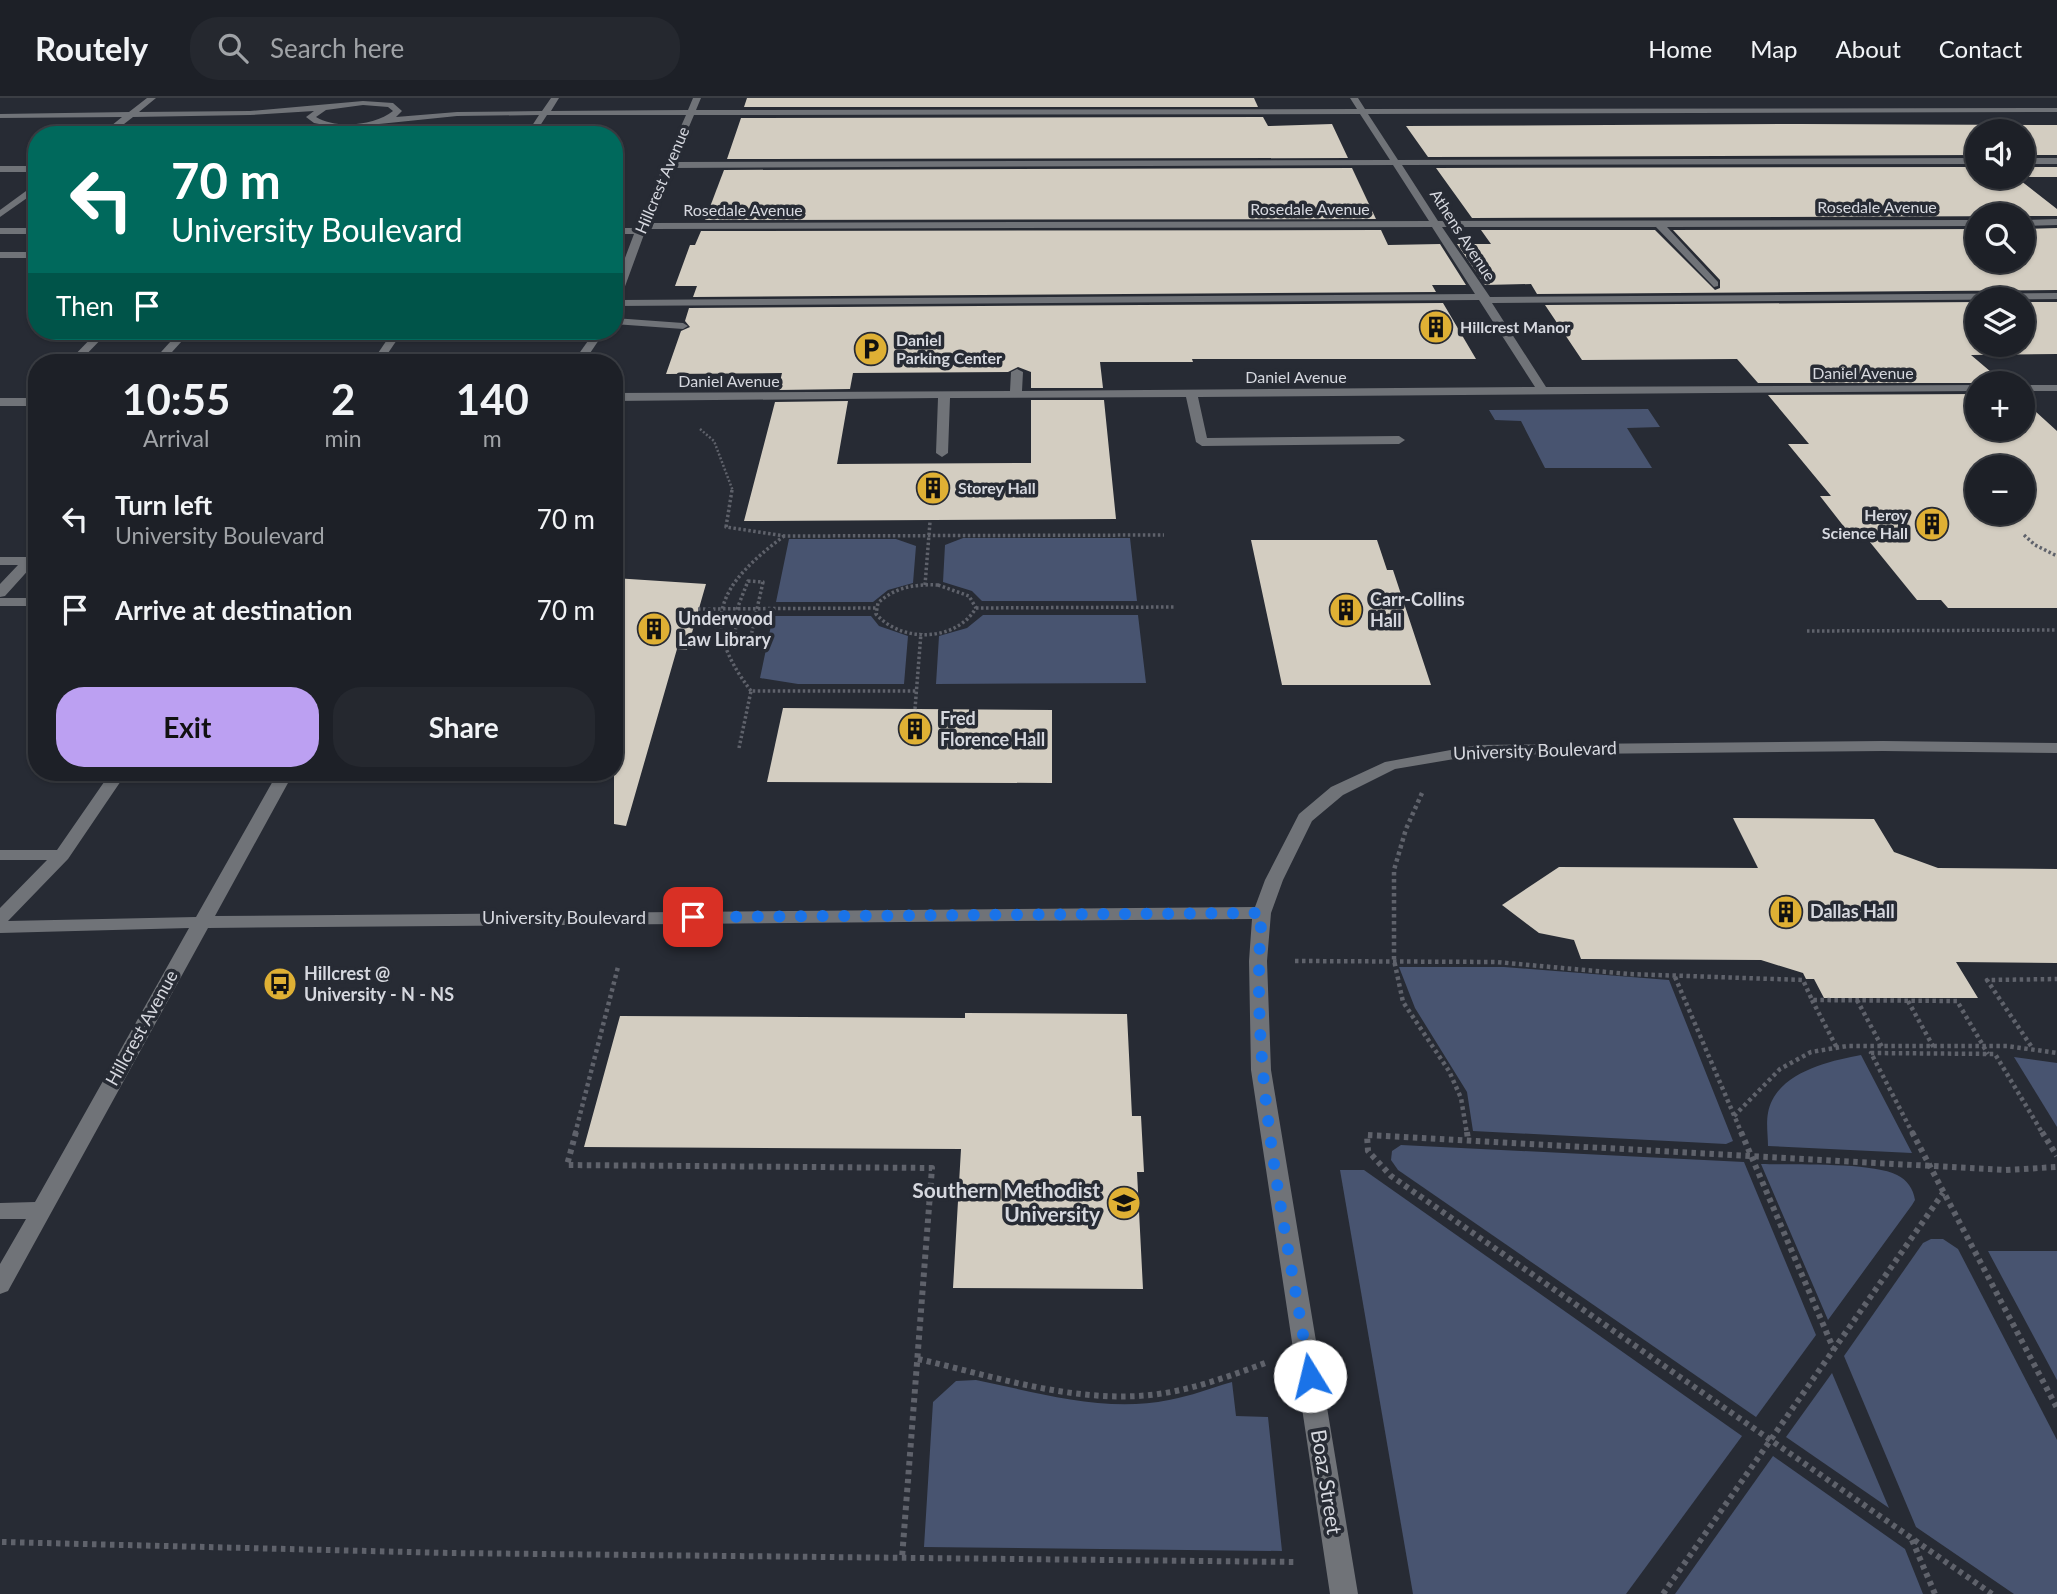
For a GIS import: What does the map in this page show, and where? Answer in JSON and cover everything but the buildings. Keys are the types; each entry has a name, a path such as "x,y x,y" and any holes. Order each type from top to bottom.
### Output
{"street":[{"path":"115,126 152,98"},
{"path":"314,123 312,114 328,107 339,98"},
{"path":"536,126 555,98"},
{"name":"Hillcrest Avenue","path":"623,266 697,98"},
{"name":"Athens Avenue","path":"1354,98 1486,298 1543,391"},
{"path":"2049,98 2057,102"},
{"path":"0,116 250,113 363,103 394,104 457,114"},
{"path":"374,126 397,114 394,104"},
{"path":"250,113 343,126 457,114 545,113 2057,110"},
{"path":"2035,161 2057,160"},
{"path":"668,165 1965,161"},
{"path":"0,169 28,169"},
{"path":"0,214 28,193"},
{"path":"2035,223 2057,222"},
{"name":"Rosedale Avenue","path":"623,230 1965,223"},
{"path":"1658,224 1714,284"},
{"path":"0,231 28,231"},
{"path":"0,255 28,255"},
{"path":"623,302 2057,296"},
{"path":"623,322 683,327"},
{"path":"81,354 95,340"},
{"path":"164,354 178,340"},
{"path":"1016,394 1017,372"},
{"name":"Daniel Avenue","path":"623,397 1965,388"},
{"path":"2035,388 2057,388"},
{"path":"1191,393 1202,442 1399,440"},
{"path":"942,453 944,395"},
{"path":"0,402 28,401"},
{"path":"0,561 28,561"},
{"path":"0,593 28,566"},
{"path":"0,602 28,602"},
{"name":"University Boulevard","path":"0,927 324,920 1262,913 1274,880 1305,818 1338,791 1391,765 1439,755 1478,750 1626,747 2057,748"},
{"path":"0,919 62,855 113,781"},
{"name":"Hillcrest Avenue","path":"0,1285 281,781"},
{"path":"0,855 62,855"},
{"name":"Boaz Street","path":"1262,913 1258,961 1261,1070 1344,1594"},
{"path":"0,1211 41,1210"}],"path":[{"path":"695,426 714,441 734,494 726,527 785,536 1164,535"},
{"path":"925,585 930,522"},
{"path":"2024,535 2035,545 2057,556"},
{"path":"785,536 757,556 736,577 720,609 719,630 723,650 733,671 751,691 916,691"},
{"path":"748,581 763,582 755,609 751,636 735,638 737,609 748,581"},
{"path":"698,609 876,608 891,592 925,585 961,591 969,596 976,608 974,615 959,626 921,633 900,630 884,623 876,608"},
{"path":"976,608 1174,607"},
{"path":"1807,631 2057,630"},
{"path":"915,709 921,633"},
{"path":"739,748 751,691"},
{"path":"1439,755 1406,829 1395,870 1394,960 1403,1002 1449,1071 1461,1098 1468,1140"},
{"path":"1258,961 1496,962 1675,977 1803,980 1837,1048"},
{"path":"618,967 567,1165 932,1168 902,1558"},
{"path":"1675,977 1834,1350"},
{"path":"2031,1047 1987,980 2057,979"},
{"path":"1903,999 1938,1054"},
{"path":"1812,1000 1957,1000 1988,1054"},
{"path":"1857,1000 1886,1054"},
{"path":"1734,1116 1780,1069 1811,1052 1882,1046 1984,1046 2031,1047 2057,1053"},
{"path":"2057,1156 1995,1054 1871,1053 2057,1408"},
{"path":"1992,1594 1391,1176 1368,1151 1367,1135 2004,1170 2057,1167"},
{"path":"1663,1594 1943,1192"},
{"path":"918,1359 1105,1396 1147,1396 1181,1390 1272,1360"},
{"path":"1911,1537 1934,1594"},
{"path":"2,1542 411,1552 1298,1562"}],"shaded area":[{"path":"1648,409 1660,427 1627,428 1652,468 1545,468 1521,421 1495,420 1489,410"},
{"path":"963,538 1130,538 1137,601 982,601 972,591 943,582 945,545"},
{"path":"789,539 896,539 916,546 913,583 888,590 873,602 776,602"},
{"path":"983,615 1138,615 1146,683 936,684 939,636 967,628"},
{"path":"773,616 871,616 879,626 908,636 904,684 798,684 760,678"},
{"path":"1399,967 1504,967 1669,980 1733,1141 1726,1144 1473,1131 1467,1092 1415,1008"},
{"path":"1861,1055 1912,1153 1768,1146 1768,1113 1781,1088 1805,1071 1819,1065"},
{"path":"2014,1057 2057,1063 2057,1127"},
{"path":"1401,1145 1744,1162 1816,1335 1756,1417 1398,1170 1391,1160 1392,1151"},
{"path":"1761,1164 1870,1168 1897,1175 1907,1182 1913,1192 1915,1200 1912,1205 1828,1320"},
{"path":"1340,1170 1364,1170 1742,1436 1626,1594 1413,1594"},
{"path":"1931,1239 1943,1239 1958,1249 2057,1440 2057,1594 2014,1594 1916,1527 1844,1356 1923,1243"},
{"path":"1988,1251 2057,1251 2057,1380"},
{"path":"1832,1373 1889,1508 1786,1437"},
{"path":"976,1380 1072,1400 1121,1404 1169,1400 1232,1382 1236,1416 1268,1417 1282,1551 924,1547 933,1402 956,1381"},
{"path":"1773,1456 1905,1549 1923,1594 1675,1594"}],"place":[{"name":"Hillcrest Manor","path":"1436,327"},
{"name":"Daniel Parking Center","path":"871,349"},
{"name":"Storey Hall","path":"933,488"},
{"name":"Heroy Science Hall","path":"1932,524"},
{"name":"Carr-Collins Hall","path":"1346,610"},
{"name":"Underwood Law Library","path":"654,629"},
{"name":"Fred Florence Hall","path":"915,729"},
{"name":"Dallas Hall","path":"1786,912"},
{"name":"Hillcrest @ University - N - NS","path":"280,984"},
{"name":"Southern Methodist University","path":"1124,1203"}],"route":[{"path":"693,917 1262,913 1257,1017 1261,1070 1310,1376"}]}
